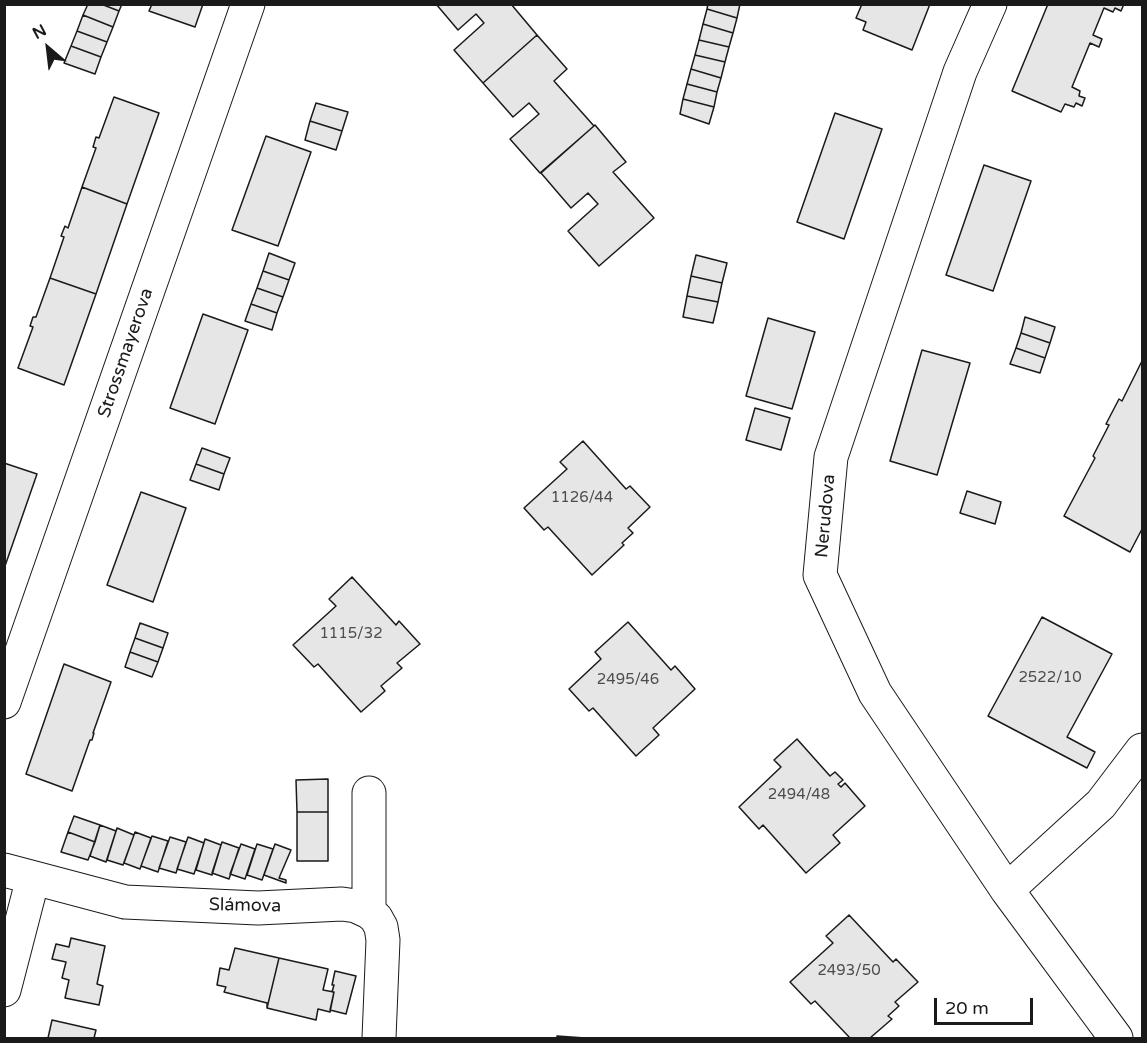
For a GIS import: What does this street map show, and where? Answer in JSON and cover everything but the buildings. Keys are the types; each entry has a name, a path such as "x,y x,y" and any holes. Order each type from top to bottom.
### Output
{"street":[{"name":"Strossmayerova","path":"4,702 248,4"},
{"name":"Nerudova","path":"990,4 960,72 831,456 820,575 875,693 1007,890 1116,1038"},
{"path":"1007,890 1101,804 1143,750"},
{"path":"369,793 369,912 381,927 383,940 379,1038"},
{"path":"4,990 19,874"},
{"name":"Slámova","path":"19,874 125,902 258,908 342,904 356,906 369,912"}]}
